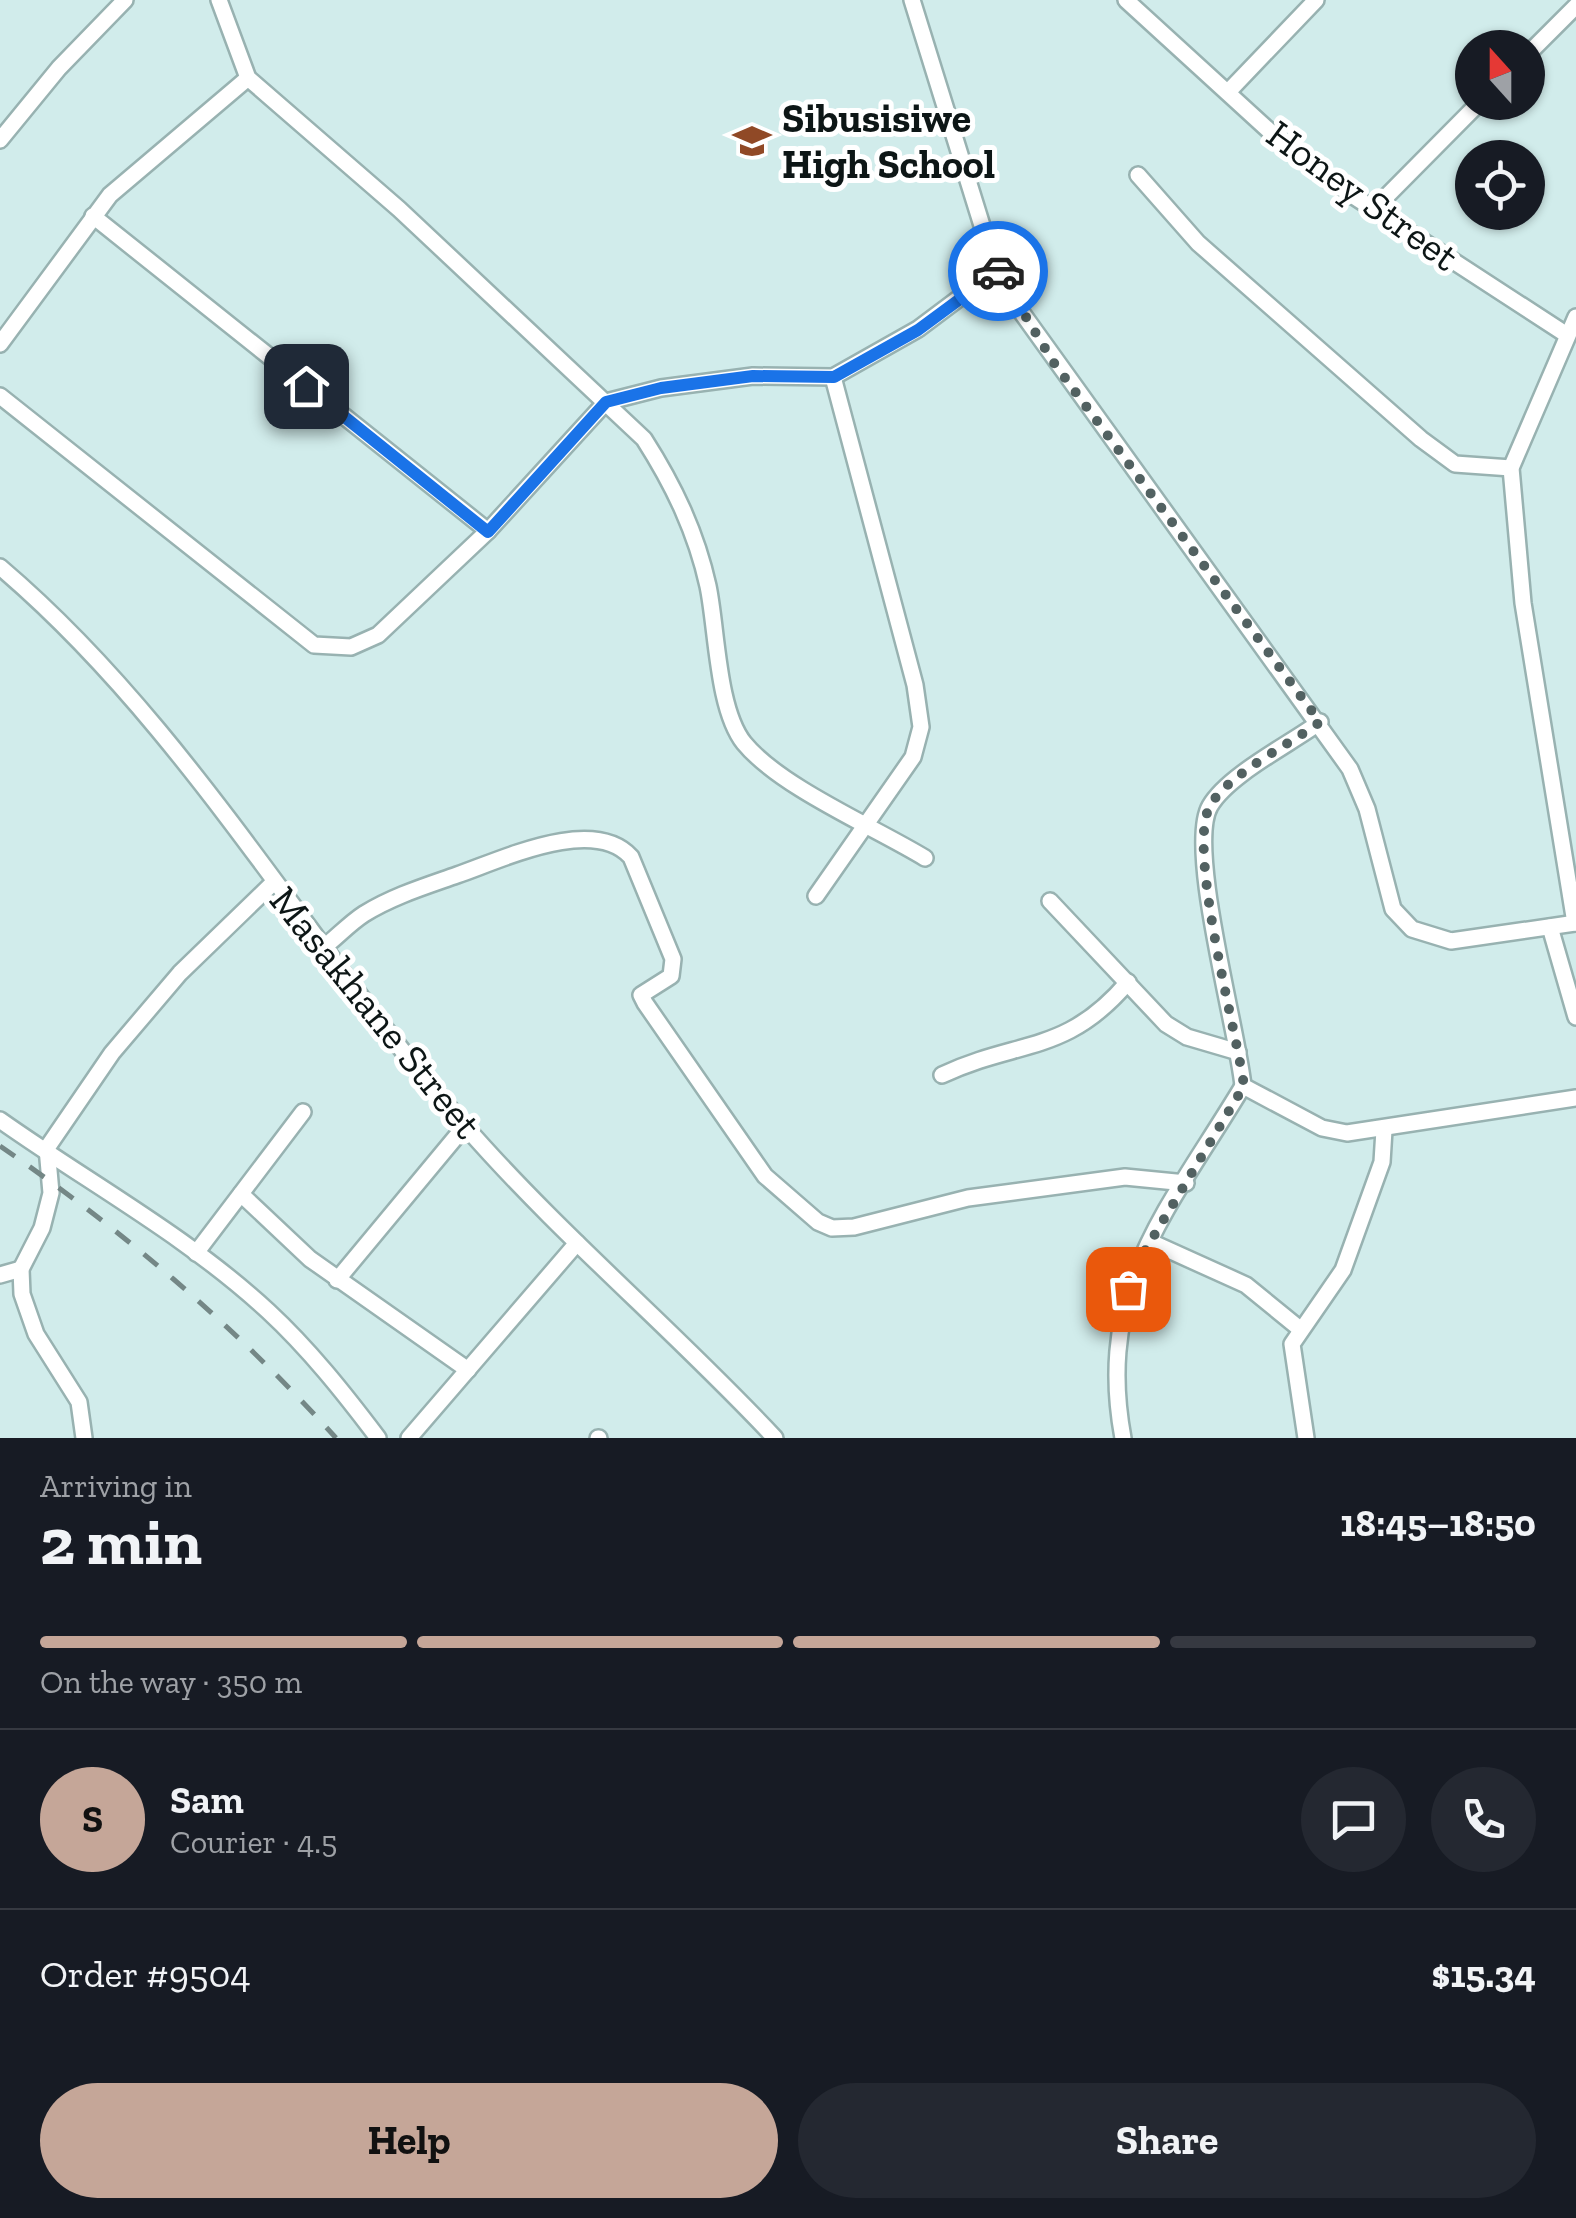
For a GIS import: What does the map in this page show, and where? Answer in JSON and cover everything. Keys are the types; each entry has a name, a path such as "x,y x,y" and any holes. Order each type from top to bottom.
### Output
{"street":[{"path":"0,140 59,68 124,0"},
{"path":"220,0 248,78 398,209 644,440 672,482 695,534 726,696 740,736 777,773 925,858"},
{"path":"912,0 998,269 1054,363 1350,768 1367,809 1393,908 1412,929 1451,940 1576,923 1525,620 1511,506 1511,468 1576,316"},
{"name":"Honey Street","path":"1126,0 1310,164 1567,335"},
{"path":"1228,92 1316,0"},
{"path":"1545,37 1576,6"},
{"path":"0,344 93,216 132,174 248,78"},
{"path":"1374,209 1462,120"},
{"path":"1138,175 1198,244 1421,439 1456,464 1511,468"},
{"path":"93,216 488,532"},
{"path":"0,396 314,645 351,647 378,634 488,532 606,402 661,388 753,376 834,377 918,330 998,269"},
{"path":"816,896 913,757 921,727 915,685 834,377"},
{"name":"Masakhane Street","path":"0,567 52,611 149,716 272,883 465,1126 775,1438"},
{"path":"1123,1438 1114,1376 1117,1337 1134,1269 1244,1086 1206,876 1204,839 1209,807 1236,780 1320,722"},
{"path":"323,948 362,915 394,898 492,861 562,842 609,842 622,846 631,857 673,960 671,976 641,995 645,1003 765,1176 818,1222 832,1228 854,1227 968,1198 1125,1178 1186,1182"},
{"path":"84,1438 79,1402 49,1357 26,1311 22,1269 47,1208 51,1181 46,1148 102,1066 180,973 272,883"},
{"path":"1050,902 1166,1024 1186,1037 1238,1052"},
{"path":"1550,927 1576,1017"},
{"path":"942,1076 988,1055 1030,1050 1065,1035 1102,1009 1128,982"},
{"path":"1244,1086 1322,1128 1347,1133 1576,1098"},
{"path":"196,1254 303,1112"},
{"path":"0,1120 196,1254 267,1310 328,1372 378,1438"},
{"path":"337,1280 465,1126"},
{"path":"1306,1438 1292,1344 1343,1270 1382,1162 1384,1130"},
{"path":"241,1194 274,1228 337,1280 468,1370"},
{"path":"1151,1242 1246,1286 1300,1329"},
{"path":"409,1438 578,1243"},
{"path":"0,1275 22,1269"}],"railway":[{"path":"0,1146 91,1212 177,1282 258,1357 336,1438"}],"way so far":[{"path":"998,271 1054,363 1320,722 1236,780 1209,807 1204,839 1206,876 1244,1086 1134,1269 1128,1289"}],"place":[{"name":"Sibusisiwe High School","path":"752,141"}],"route":[{"path":"306,386 488,532 606,402 661,388 753,376 834,377 918,330 998,271"}]}
